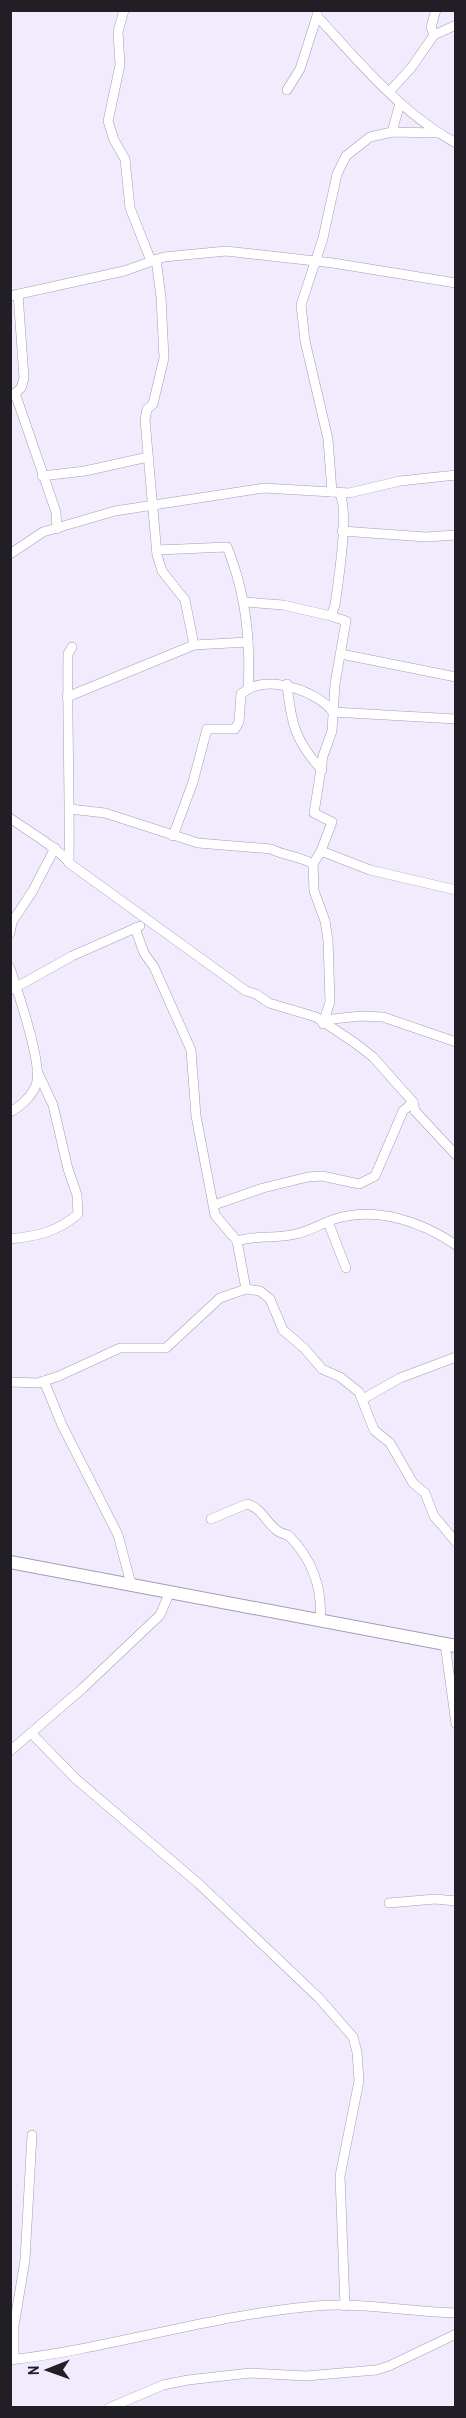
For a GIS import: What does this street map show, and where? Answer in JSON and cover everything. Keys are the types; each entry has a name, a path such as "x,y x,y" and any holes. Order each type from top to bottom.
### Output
{"street":[{"path":"124,10 118,32 120,65 108,121 114,140 125,159 130,208 153,260 164,349 153,404 147,409 145,420 157,550 162,571 185,600 194,645"},
{"path":"434,35 431,27 436,10"},
{"path":"287,90 300,69 317,13"},
{"path":"317,13 400,103 438,133 456,143"},
{"path":"390,92 411,68 434,35 456,26"},
{"path":"392,132 400,103"},
{"path":"331,616 335,604 344,499 335,492 328,439 305,341 301,305 315,261 337,174 346,156 370,137 392,132 438,133"},
{"path":"57,530 56,512 13,395 21,388 24,378 14,295 124,271 153,260 226,252 315,261 456,283"},
{"path":"42,476 85,471 148,457"},
{"path":"10,554 32,537 116,511 264,488 360,491 400,481 456,476"},
{"path":"56,512 74,523"},
{"path":"342,531 426,537 456,535"},
{"path":"157,550 227,548 246,602 250,662 248,689"},
{"path":"246,602 283,605 346,621 332,731 323,756 314,813 332,822 321,851 313,864 314,891 325,921 328,940 330,1002 324,1022"},
{"path":"67,697 194,645 248,642"},
{"path":"69,863 67,697 68,654 72,647"},
{"path":"341,654 456,676"},
{"path":"173,836 193,782 207,729 235,729 239,722 241,694 254,686 287,684 326,702 333,712"},
{"path":"287,684 297,736 307,753 322,770"},
{"path":"333,712 456,719"},
{"path":"70,809 105,813 198,843 271,849 281,854 302,857 313,864"},
{"path":"10,818 42,842 62,853 69,863 246,991 256,994 269,1003 316,1017 373,1057 397,1088 413,1102 415,1111 456,1155"},
{"path":"10,933 12,922 32,892 55,848"},
{"path":"321,851 370,870 456,890"},
{"path":"13,989 72,956 147,921"},
{"path":"135,928 144,954 154,967 191,1050 196,1116 215,1215 237,1241 246,1289"},
{"path":"10,968 13,989 37,1071 53,1105 68,1169 77,1195 78,1214 62,1228 35,1237 10,1239"},
{"path":"324,1022 361,1016 383,1017 456,1042"},
{"path":"10,1112 24,1101 36,1085 37,1071"},
{"path":"214,1205 263,1188 308,1177 322,1176 359,1184 368,1182 375,1176 403,1111 413,1102"},
{"path":"237,1241 254,1236 296,1234 339,1218 390,1215 442,1236 456,1245"},
{"path":"327,1222 346,1268"},
{"path":"10,1382 44,1381 111,1350 132,1346 166,1348 220,1298 246,1289 260,1291 270,1299 284,1330 322,1369 340,1377 359,1392 374,1430 390,1443 413,1483 425,1493 439,1522 456,1542"},
{"path":"363,1399 400,1378 456,1357"},
{"path":"44,1381 62,1425 118,1535 131,1584"},
{"path":"210,1519 247,1504 253,1506 278,1533 288,1535 310,1564 317,1582 321,1597 320,1621"},
{"path":"10,1562 450,1645 456,1724"},
{"path":"10,1751 32,1734 160,1615 170,1592"},
{"path":"32,1734 76,1779 199,1884 319,1998 353,2037 357,2052 359,2081 340,2176 345,2306"},
{"path":"389,1903 435,1899 456,1901"},
{"path":"32,2135 25,2260 14,2326 12,2360 72,2353 252,2314 316,2306 456,2313"},
{"path":"109,2408 163,2385 198,2379 250,2373 339,2375 376,2370 456,2334"}]}
